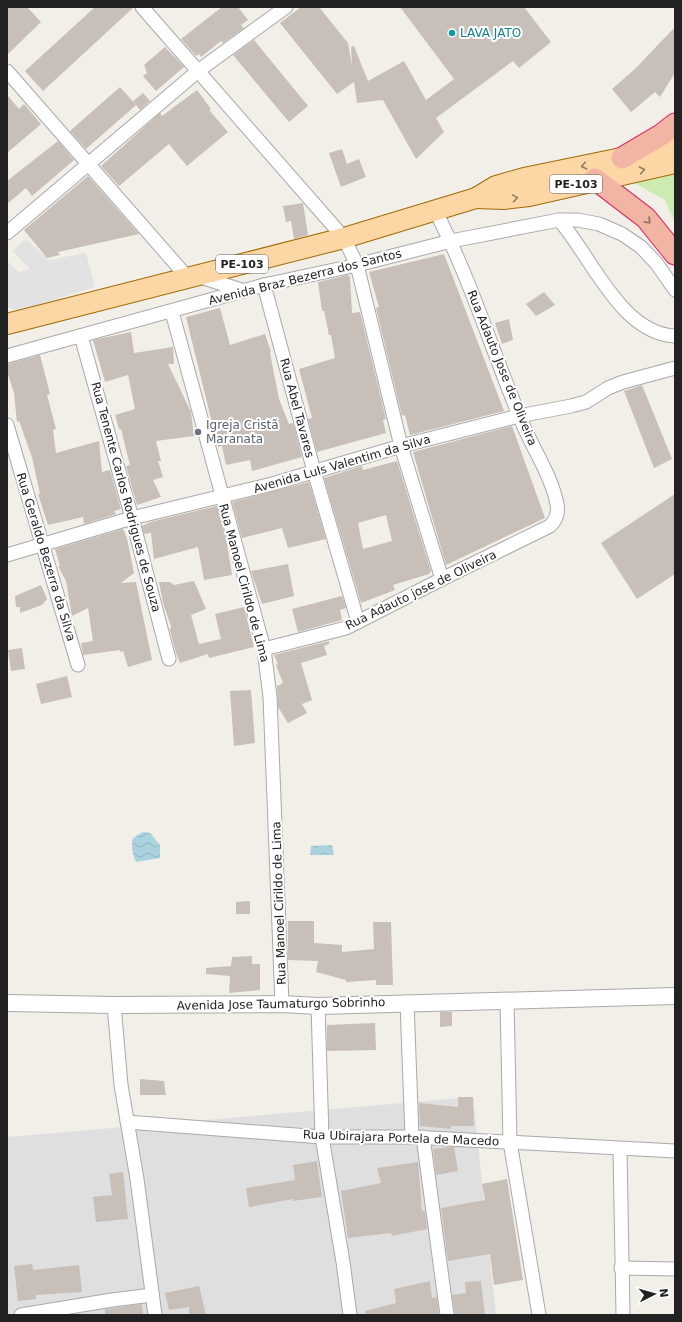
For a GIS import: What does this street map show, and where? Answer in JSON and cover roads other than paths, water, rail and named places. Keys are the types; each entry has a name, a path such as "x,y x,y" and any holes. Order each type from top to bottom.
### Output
{"highway":[{"path":"622,158 661,135 675,124"},
{"path":"595,179 646,218 675,254"}],"main road":[{"path":"622,158 675,148"},
{"name":"PE-103","path":"7,324 344,238 476,198 496,186 524,178 622,158"},
{"name":"PE-103","path":"476,198 504,200 529,196 595,179 675,163"}],"street":[{"path":"142,7 344,238 357,265 401,446 442,579"},
{"path":"7,233 198,71 286,7"},
{"path":"7,71 192,277 244,291"},
{"name":"Rua Adauto Jose de Oliveira","path":"435,210 451,241 519,416 553,490 558,506 558,514 550,526"},
{"path":"559,220 571,233 608,288 630,314 644,328 661,335 675,336"},
{"name":"Avenida Braz Bezerra dos Santos","path":"7,356 172,312 264,285 357,265 451,241 559,220 578,220 599,224 622,234 641,248 657,264 675,290"},
{"name":"Rua Abel Tavares","path":"264,285 314,471 358,622"},
{"name":"Rua Manoel Cirildo de Lima","path":"172,312 197,397 222,498 264,649 270,704 282,1004"},
{"name":"Rua Tenente Carlos Rodrigues de Souza","path":"81,336 132,518 169,659"},
{"name":"Avenida LuIs Valentim da Silva","path":"7,555 132,518 222,498 401,446 519,416 586,402 608,388 623,382 675,368"},
{"name":"Rua Geraldo Bezerra da Silva","path":"7,426 78,665"},
{"name":"Rua Adauto jose de Oliveira","path":"264,649 346,628 550,526"},
{"name":"Avenida Jose Taumaturgo Sobrinho","path":"7,1003 114,1005 282,1004 318,1006 408,1002 675,996"},
{"path":"507,1000 510,1142 539,1315"},
{"path":"408,1002 418,1137 447,1315"},
{"path":"114,1005 126,1122 137,1179 155,1315"},
{"path":"318,1006 322,1137 343,1262 350,1315"},
{"name":"Rua Ubirajara Portela de Macedo","path":"126,1122 322,1137 418,1137 675,1151"},
{"path":"620,1149 623,1315"},
{"path":"621,1268 675,1269"},
{"path":"21,1315 152,1295"}],"water":[{"path":"143,832 150,833 160,845 160,858 136,862 132,850 133,838"},
{"path":"332,845 334,855 310,855 311,846"}],"place":[{"name":"LAVA JATO","path":"452,33"},
{"name":"Igreja Cristã Maranata","path":"198,432"}]}
